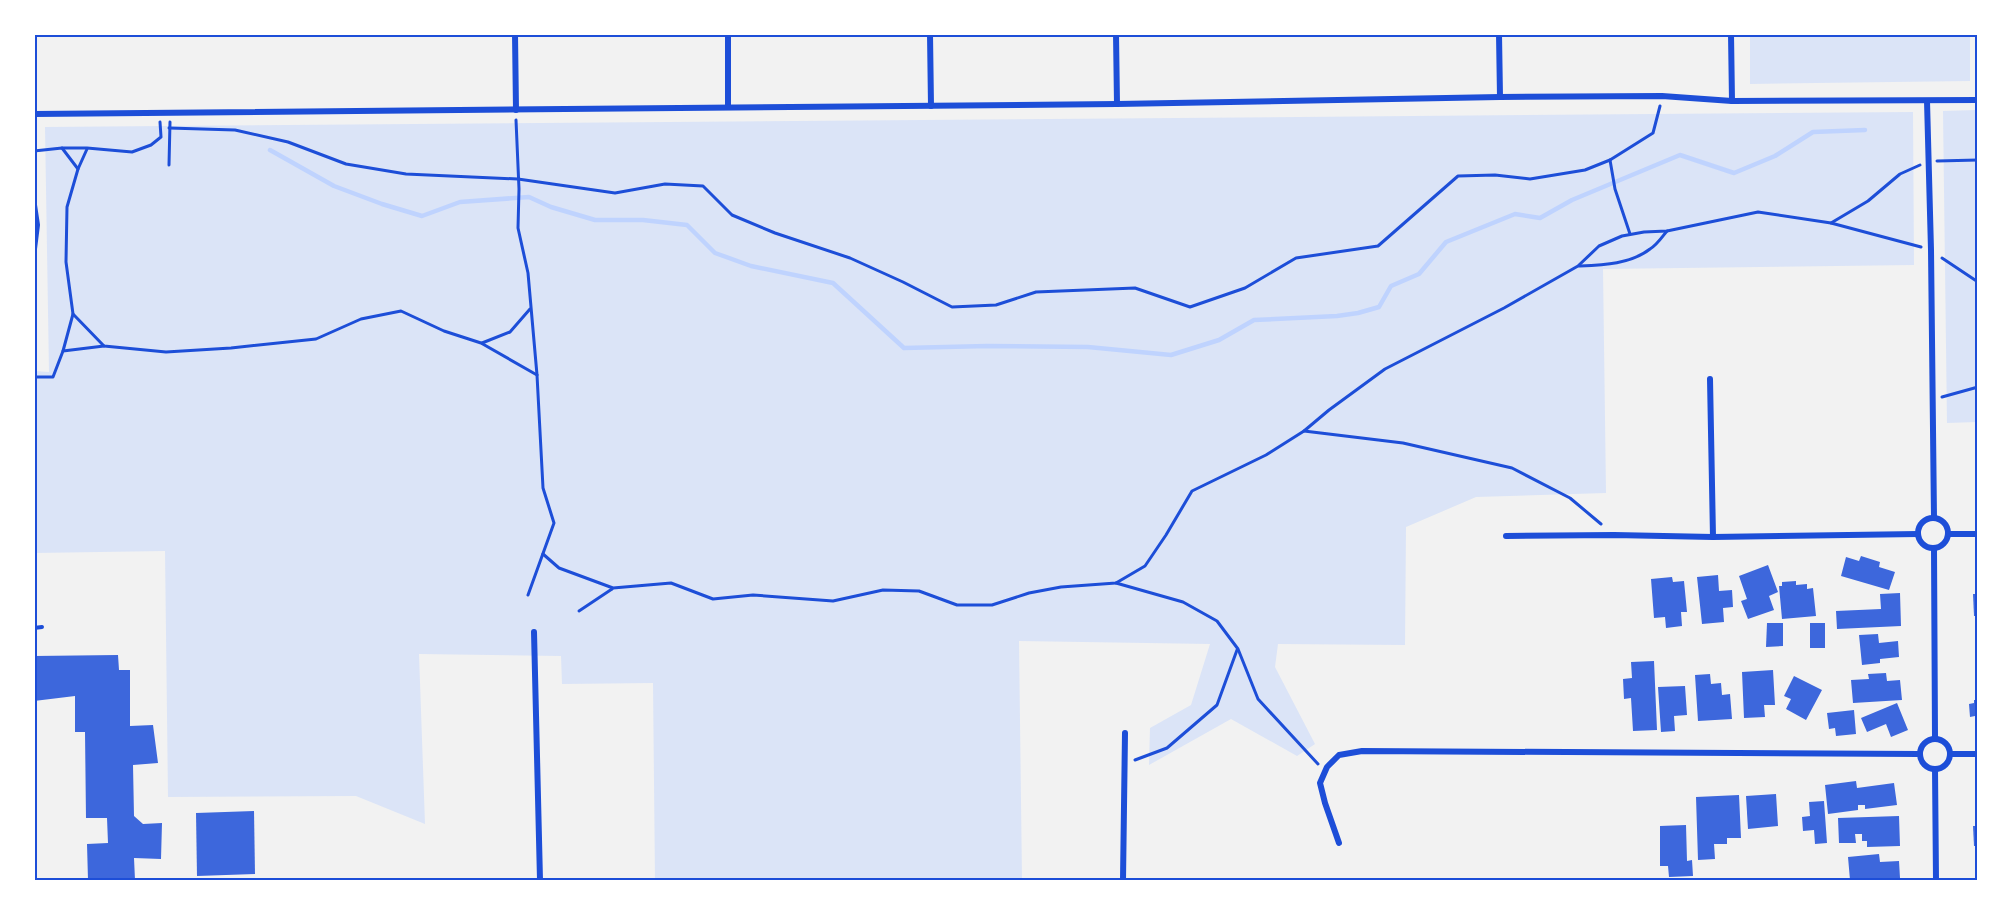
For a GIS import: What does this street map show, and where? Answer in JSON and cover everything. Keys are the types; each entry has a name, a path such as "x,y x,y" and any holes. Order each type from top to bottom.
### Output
{"street":[{"path":"515,34 516,110"},
{"path":"728,34 728,106"},
{"path":"930,34 931,106"},
{"path":"1116,34 1117,104"},
{"path":"1499,34 1500,97"},
{"path":"1731,34 1732,102"},
{"path":"34,114 1117,104 1500,97 1662,96 1732,102 1977,100"},
{"path":"1927,101 1934,518"},
{"path":"34,205 37,225 34,249"},
{"path":"1710,379 1713,537"},
{"path":"1934,518 1946,524 1949,534 1945,544 1934,549 1922,544 1918,534 1923,522 1934,518"},
{"path":"1506,536 1713,537 1918,534"},
{"path":"1949,534 1977,534"},
{"path":"1934,549 1935,738"},
{"path":"534,632 540,880"},
{"path":"1123,880 1125,733"},
{"path":"1935,738 1944,741 1950,749 1947,763 1935,769 1930,769 1922,763 1919,754 1922,745 1935,738"},
{"path":"1339,843 1324,803 1320,783 1327,767 1339,755 1362,752 1919,754"},
{"path":"1950,754 1977,754"},
{"path":"1935,769 1936,880"}],"lane":[{"path":"34,628 42,627"}],"path":[{"path":"170,128 235,130 288,142 346,164 406,174 518,179 615,193 665,184 704,186 732,215 775,233 850,258 952,307 996,305 1036,292 1135,288 1190,307 1245,288 1296,258 1378,246 1458,176 1495,175 1530,179 1585,170 1610,160 1653,133 1662,96"},
{"path":"516,110 518,228 528,273 537,375 543,488 554,523 528,595"},
{"path":"169,165 170,112"},
{"path":"34,151 87,148 132,152 151,145 160,137 159,113"},
{"path":"62,148 78,169"},
{"path":"34,377 53,377 73,314 66,262 67,207 87,148"},
{"path":"1610,160 1614,189 1630,234"},
{"path":"1831,223 1868,201 1900,174 1929,161 1977,160"},
{"path":"1116,583 1145,566 1192,490 1266,455 1304,431 1385,369 1504,308 1578,266 1599,246 1630,234 1644,231 1667,231 1758,212 1831,223 1931,250 1977,282"},
{"path":"1578,266 1627,260 1650,249 1667,231"},
{"path":"481,343 510,332 530,309"},
{"path":"63,351 104,346 166,352 316,339 361,320 401,311 444,331 481,343 537,375"},
{"path":"73,314 104,346"},
{"path":"1932,400 1977,387"},
{"path":"1304,431 1403,443 1512,468 1570,498 1614,535"},
{"path":"543,554 559,568 613,588 671,583 713,599 753,595 833,601 883,590 919,591 957,605 992,605 1029,593 1060,587 1116,583 1183,602 1217,621 1238,649 1258,699 1325,772"},
{"path":"579,611 613,588"},
{"path":"1124,764 1167,748 1216,705 1238,649"}],"shaded area":[{"path":"1750,35 1970,35 1970,81 1750,84"},
{"path":"1977,110 1977,422 1947,423 1943,111"},
{"path":"1913,112 1914,265 1603,269 1606,493 1476,497 1406,527 1405,645 1278,644 1275,667 1315,744 1297,756 1231,719 1149,765 1150,728 1191,705 1210,644 1019,641 1022,880 655,880 653,683 562,684 561,656 419,654 425,824 356,796 168,797 165,551 35,553 34,371 49,372 45,127"}],"building":[{"path":"1861,556 1880,562 1879,567 1895,572 1889,590 1841,576 1846,557 1859,561"},
{"path":"1768,565 1778,592 1769,596 1774,610 1748,619 1741,601 1747,599 1739,576"},
{"path":"1718,575 1719,591 1732,590 1733,607 1723,608 1724,622 1702,624 1697,577"},
{"path":"1672,577 1673,582 1684,581 1687,612 1681,612 1682,626 1666,628 1665,617 1654,618 1651,579"},
{"path":"1796,581 1796,585 1807,584 1807,589 1813,588 1816,616 1782,619 1779,586 1782,586 1782,582"},
{"path":"1900,593 1901,626 1837,629 1836,611 1881,609 1880,594"},
{"path":"1973,594 1978,594 1978,616 1974,616"},
{"path":"1767,623 1783,623 1783,646 1766,647"},
{"path":"1810,623 1825,623 1825,648 1810,648"},
{"path":"1878,634 1879,643 1898,641 1899,657 1880,659 1880,663 1862,665 1859,635"},
{"path":"118,655 119,670 130,670 130,726 153,725 158,763 133,765 134,816 143,824 162,823 161,859 134,858 135,880 88,880 87,844 108,843 107,818 86,818 85,732 75,732 75,696 34,701 34,656"},
{"path":"1654,661 1657,730 1633,731 1631,698 1624,699 1623,679 1632,678 1631,662"},
{"path":"1773,670 1775,705 1764,705 1765,717 1744,718 1742,672"},
{"path":"1886,673 1887,681 1900,680 1902,700 1853,703 1851,680 1869,679 1868,674"},
{"path":"1710,674 1711,684 1721,683 1722,695 1730,694 1732,719 1698,721 1695,675"},
{"path":"1794,676 1822,690 1806,720 1786,709 1791,699 1784,696"},
{"path":"1685,686 1687,715 1674,716 1675,731 1661,732 1658,687"},
{"path":"1974,700 1978,700 1978,722 1975,723 1975,716 1970,717 1969,704 1974,703"},
{"path":"1897,703 1908,730 1891,737 1886,724 1867,732 1861,718"},
{"path":"1854,710 1856,734 1836,736 1835,728 1829,729 1827,713"},
{"path":"1856,781 1857,788 1894,783 1897,805 1865,809 1865,805 1858,805 1858,810 1828,814 1825,785"},
{"path":"1776,794 1778,826 1748,829 1746,796"},
{"path":"1739,795 1741,838 1727,838 1727,844 1714,844 1715,859 1698,860 1696,797"},
{"path":"1824,801 1827,843 1815,844 1814,830 1803,831 1802,817 1810,816 1809,802"},
{"path":"254,811 255,874 197,876 196,813"},
{"path":"1899,816 1900,846 1867,847 1867,841 1862,841 1862,834 1855,834 1856,843 1839,843 1838,818"},
{"path":"1686,825 1687,861 1692,860 1693,876 1669,877 1668,866 1660,866 1660,826"},
{"path":"1973,826 1978,826 1978,846 1974,846"},
{"path":"1879,854 1880,862 1899,861 1900,878 1850,880 1848,857"}],"waterway":[{"path":"270,150 334,186 422,216 460,202 529,197 551,207 595,220 643,220 687,225 715,253 751,266 833,283 904,348 1088,347 1171,355 1219,340 1254,320 1337,316 1379,307 1391,286 1419,274 1446,242 1515,214 1540,218 1572,200 1680,155 1734,173 1775,156 1813,132 1865,130"}]}
